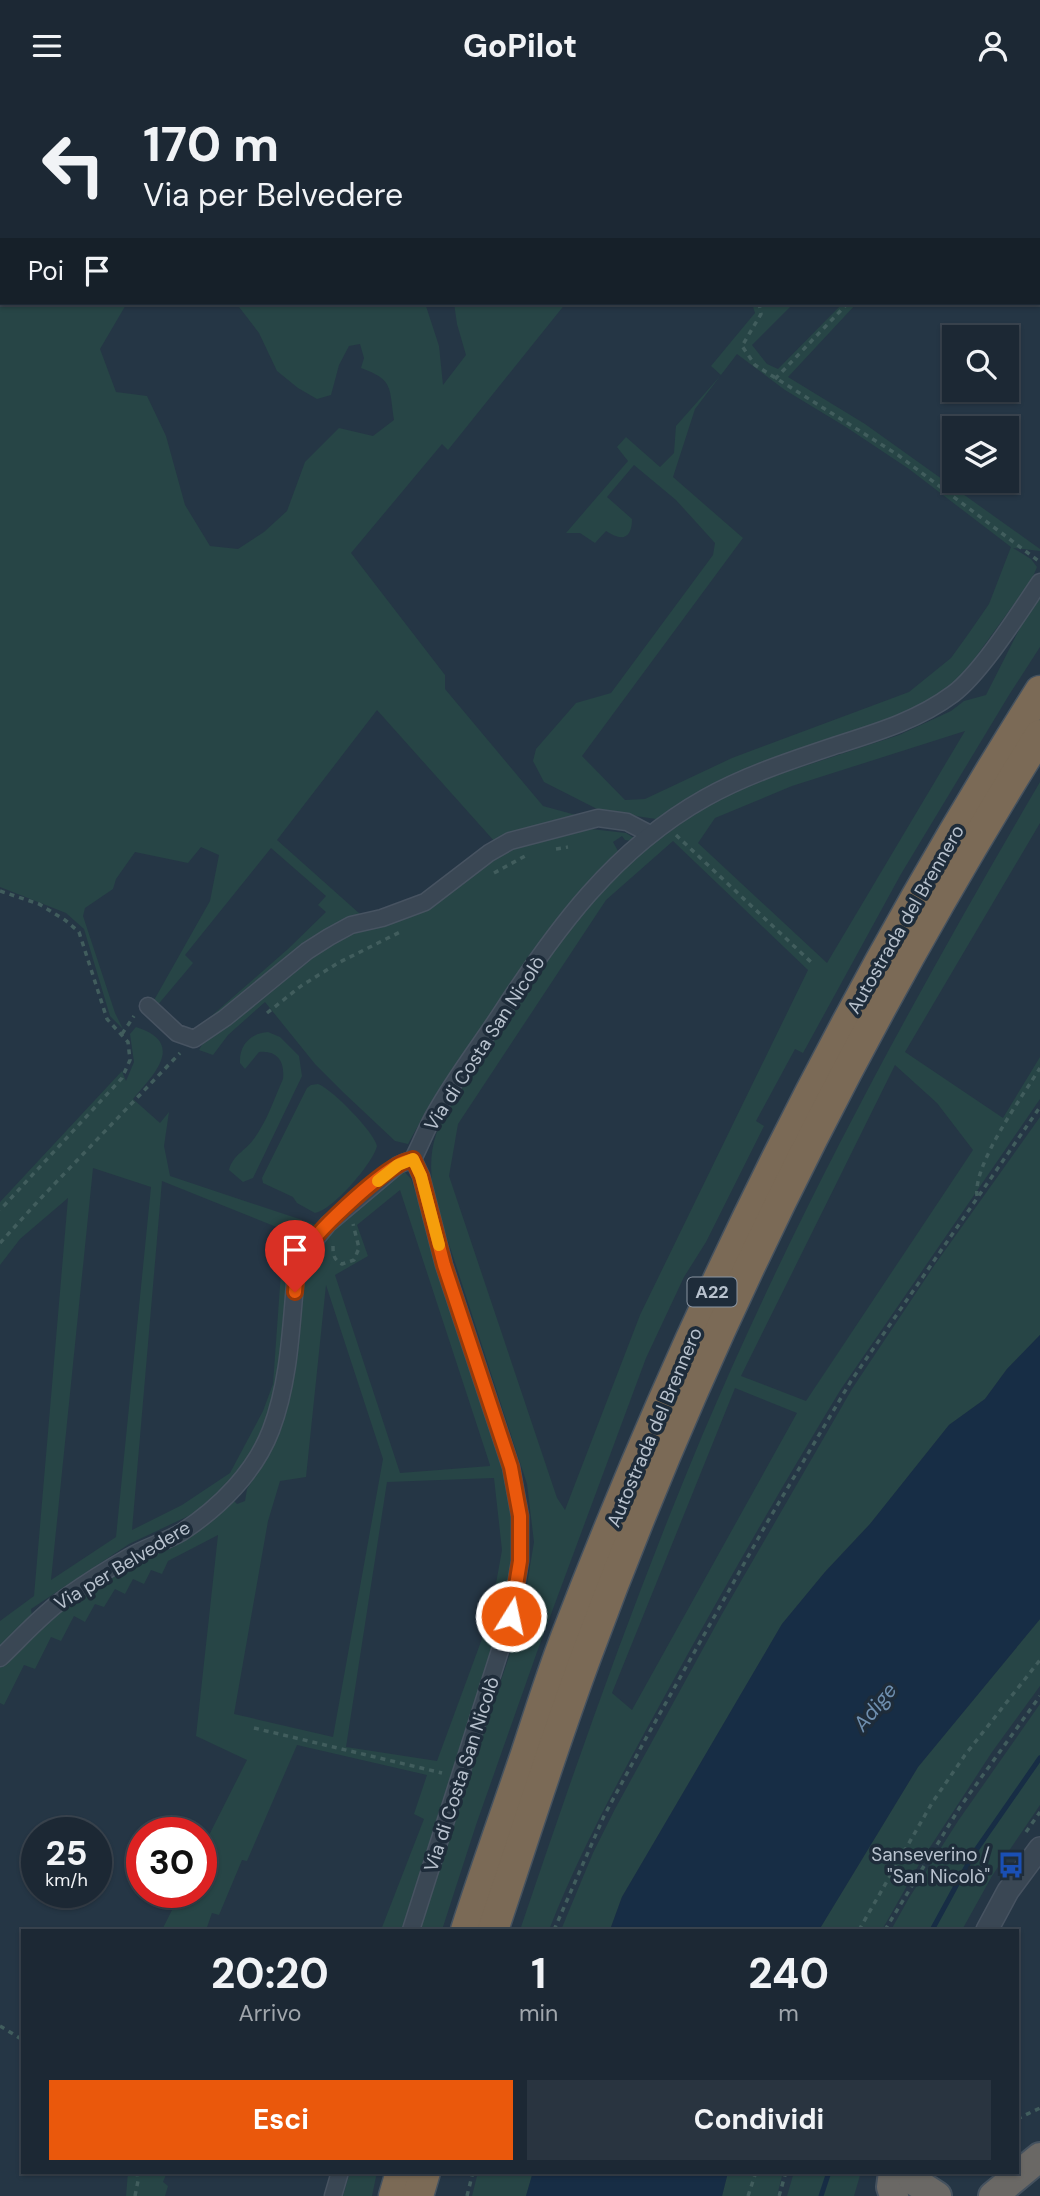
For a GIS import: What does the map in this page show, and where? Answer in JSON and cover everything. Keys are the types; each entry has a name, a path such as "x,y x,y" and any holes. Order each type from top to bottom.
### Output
{"highway":[{"name":"Autostrada del Brennero","path":"466,1929 565,1639 643,1448 733,1247 843,1028 976,793 1040,691"},
{"name":"Autostrada del Brennero","path":"493,1929 587,1654 663,1463 749,1268 864,1037 998,802 1040,735"},
{"path":"993,2196 1040,2157"},
{"path":"394,2196 400,2174"},
{"path":"418,2196 424,2174"},
{"path":"893,2174 891,2187 894,2196"},
{"path":"910,2174 915,2181 937,2196"},
{"path":"1022,2196 1040,2181"}],"street":[{"name":"Via di Costa San Nicolò","path":"411,1929 511,1616 520,1561 520,1516 511,1467 444,1265 421,1176 413,1159 435,1113 518,987 571,913 596,884 650,834 705,798 764,771 919,716 945,699 973,674 1040,582"},
{"path":"148,1006 177,1033 194,1039 329,937 351,925 415,908 489,853 510,841 598,818 627,822 650,834"},
{"name":"Via per Belvedere","path":"0,1658 44,1614 66,1597 130,1556 181,1532 234,1489 259,1457 271,1431 284,1387 296,1273 303,1255 328,1224 354,1201 398,1165 413,1159"},
{"path":"988,1929 1008,1891 1040,1848"},
{"path":"333,2196 339,2174"}],"path":[{"path":"759,305 761,314 742,346 755,365 898,455 1040,562"},
{"path":"775,379 846,305"},
{"path":"665,824 812,963"},
{"path":"0,891 39,904 65,920 79,933 107,1019 128,1042 130,1060 122,1078 0,1209"},
{"path":"122,1034 134,1016"},
{"path":"0,1244 40,1198 194,1039"},
{"path":"977,1196 978,1177 1004,1125 1040,1068"},
{"path":"554,1929 604,1816 768,1521 851,1381 1040,1107"},
{"path":"337,1239 333,1255 337,1261 349,1263 358,1254 359,1248 352,1222 343,1232"},
{"path":"860,1929 932,1803 965,1755 1040,1660"},
{"path":"886,1929 960,1807 1040,1696"},
{"path":"254,1728 459,1777"},
{"path":"0,2026 21,2039"},
{"path":"1019,2118 1040,2108"},
{"path":"135,2196 136,2174"},
{"path":"467,2196 472,2174"},
{"path":"748,2196 755,2174"},
{"path":"779,2196 785,2174"}],"green space":[{"path":"0,305 126,305 100,349 116,392 147,396 166,436 185,505 210,546 238,549 264,532 287,511 305,462 339,428 373,436 394,420 390,392 385,381 361,368 364,358 360,344 349,346 339,365 331,395 317,399 277,371 259,333 238,305 426,305 439,346 443,385 466,355 454,305 564,305 448,450 442,444 351,553 445,675 445,689 543,806 583,817 495,842 377,710 277,840 360,914 328,928 223,1015 193,1032 326,912 318,905 326,896 271,848 185,955 193,963 156,1007 153,1002 210,901 219,855 201,847 188,863 135,852 116,879 113,889 85,908 83,916 115,1013 123,1029 110,1016 84,929 66,913 0,887"},
{"path":"753,305 792,305 752,345 767,364 778,369 841,305 855,305 788,377 865,424 942,479 942,493 962,493 1040,551 1013,548 1031,559 1037,567 1032,579 975,658 957,680 943,691 912,711 866,730 727,778 656,819 601,811 544,782 533,761 536,749 576,703 611,693 713,555 715,543 676,500 634,465 607,497 632,519 628,535 621,537 606,531 595,543 580,533 566,533 628,461 617,447 626,437 660,467 674,453 676,426 721,375 711,366 755,313","holes":["737,354 785,390 909,469 1011,547 989,604 969,633 951,658 909,692 732,758 645,799 625,800 582,756 743,538 673,477 695,409"]},
{"path":"1040,598 1040,647 901,874 803,1053 795,1049 756,1121 764,1126 706,1242 684,1277 646,1358 537,1652 442,1929 419,1929 513,1645 523,1608 534,1542 527,1484 435,1201 431,1161 435,1138 444,1114 578,916 619,872 660,838 707,806 739,790 899,735 951,711 964,701 986,695 1023,622","holes":["965,731 827,963 698,843 715,818 792,786","673,841 808,970 640,1315 565,1510 557,1498 449,1176 458,1124 606,900"]},
{"path":"1040,782 1040,823 905,1052 1003,1118 1040,1057 1040,1099 841,1389 798,1461 624,1772 592,1834 549,1929 520,1929 629,1620 702,1436 818,1185 948,942","holes":["895,1065 937,1103 973,1150 806,1401 741,1376","735,1388 797,1413 632,1710 612,1693"]},
{"path":"591,829 626,833 634,838 632,841 625,840 622,836 613,842 618,851 584,887 538,945 450,1074 408,1144 395,1141 344,1093 315,1064 265,1002 228,1035 213,1055 199,1050 204,1041 335,939 428,906 512,848 560,833"},
{"path":"136,1027 151,1034 160,1042 163,1050 156,1070 133,1099 160,1123 169,1112 164,1146 170,1176 320,1226 307,1240 278,1390 263,1438 242,1475 199,1511 129,1544 31,1609 32,1616 0,1653 0,1621 34,1596 68,1198 20,1239 0,1265 0,1202 122,1071 126,1081 134,1062 130,1034","holes":["93,1168 151,1187 116,1537 51,1580","162,1181 284,1230 273,1384 263,1411 230,1473 182,1505 132,1530"]},
{"path":"268,1032 280,1037 299,1056 302,1076 253,1178 243,1182 229,1170 236,1157 253,1140 262,1126 283,1079 283,1067 271,1053 259,1052 245,1069 240,1063 240,1057 247,1041"},
{"path":"318,1084 352,1112 377,1146 351,1185 332,1204 315,1213 297,1203 293,1197 263,1183 262,1178 307,1088"},
{"path":"1040,1117 1040,1335 1007,1369 985,1399 949,1425 870,1524 782,1624 622,1897 610,1929 561,1929 593,1853 615,1809 722,1614 852,1389 936,1263"},
{"path":"402,1169 411,1179 510,1487 515,1540 509,1599 405,1929 381,1929 424,1819 414,1814 427,1775 297,1745 247,1861 242,1860 219,1915 212,1913 206,1929 162,1929 173,1908 217,1908 217,1819 247,1760 196,1736 218,1535 168,1561 162,1574 151,1570 144,1584 133,1579 125,1594 115,1589 104,1607 95,1604 85,1622 74,1616 61,1641 51,1637 35,1669 24,1665 4,1705 0,1703 0,1665 75,1598 233,1500 237,1504 245,1501 247,1489 263,1463 276,1433 305,1267 325,1234","holes":["400,1190 490,1466 400,1473 335,1275 368,1256 357,1225","326,1285 383,1459 333,1737 234,1714 268,1521 280,1481 306,1477","494,1478 502,1550 490,1617 437,1761 346,1747 387,1482"]},
{"path":"1040,1619 1040,1686 992,1752 921,1861 883,1929 820,1929 918,1767"},
{"path":"1040,1704 1040,1805 992,1876 963,1929 892,1929 958,1821"},
{"path":"128,2174 166,2174 163,2182 168,2186 165,2196 126,2196"},
{"path":"349,2174 377,2174 372,2196 343,2196"},
{"path":"478,2174 532,2174 526,2196 472,2196"},
{"path":"728,2174 782,2174 777,2196 722,2196"},
{"path":"793,2174 860,2174 854,2196 787,2196"}],"water":[{"name":"Adige","path":"1040,1335 1040,1619 918,1767 820,1929 610,1929 622,1897 782,1624 870,1524 949,1425 985,1399 1007,1369"},
{"path":"532,2174 728,2174 722,2196 526,2196"}],"waterway":[{"path":"933,1929 974,1853 1040,1758"},
{"path":"821,2196 828,2174"}],"slow traffic":[{"path":"378,1181 398,1165 413,1159 421,1176 439,1245"}],"place":[{"name":"Sanseverino / \"San Nicolò\"","path":"1011,1865"}],"route":[{"path":"295,1292 296,1273 312,1242 354,1201 398,1165 413,1159 421,1176 444,1265 511,1467 520,1516 520,1561 511,1616"}]}
